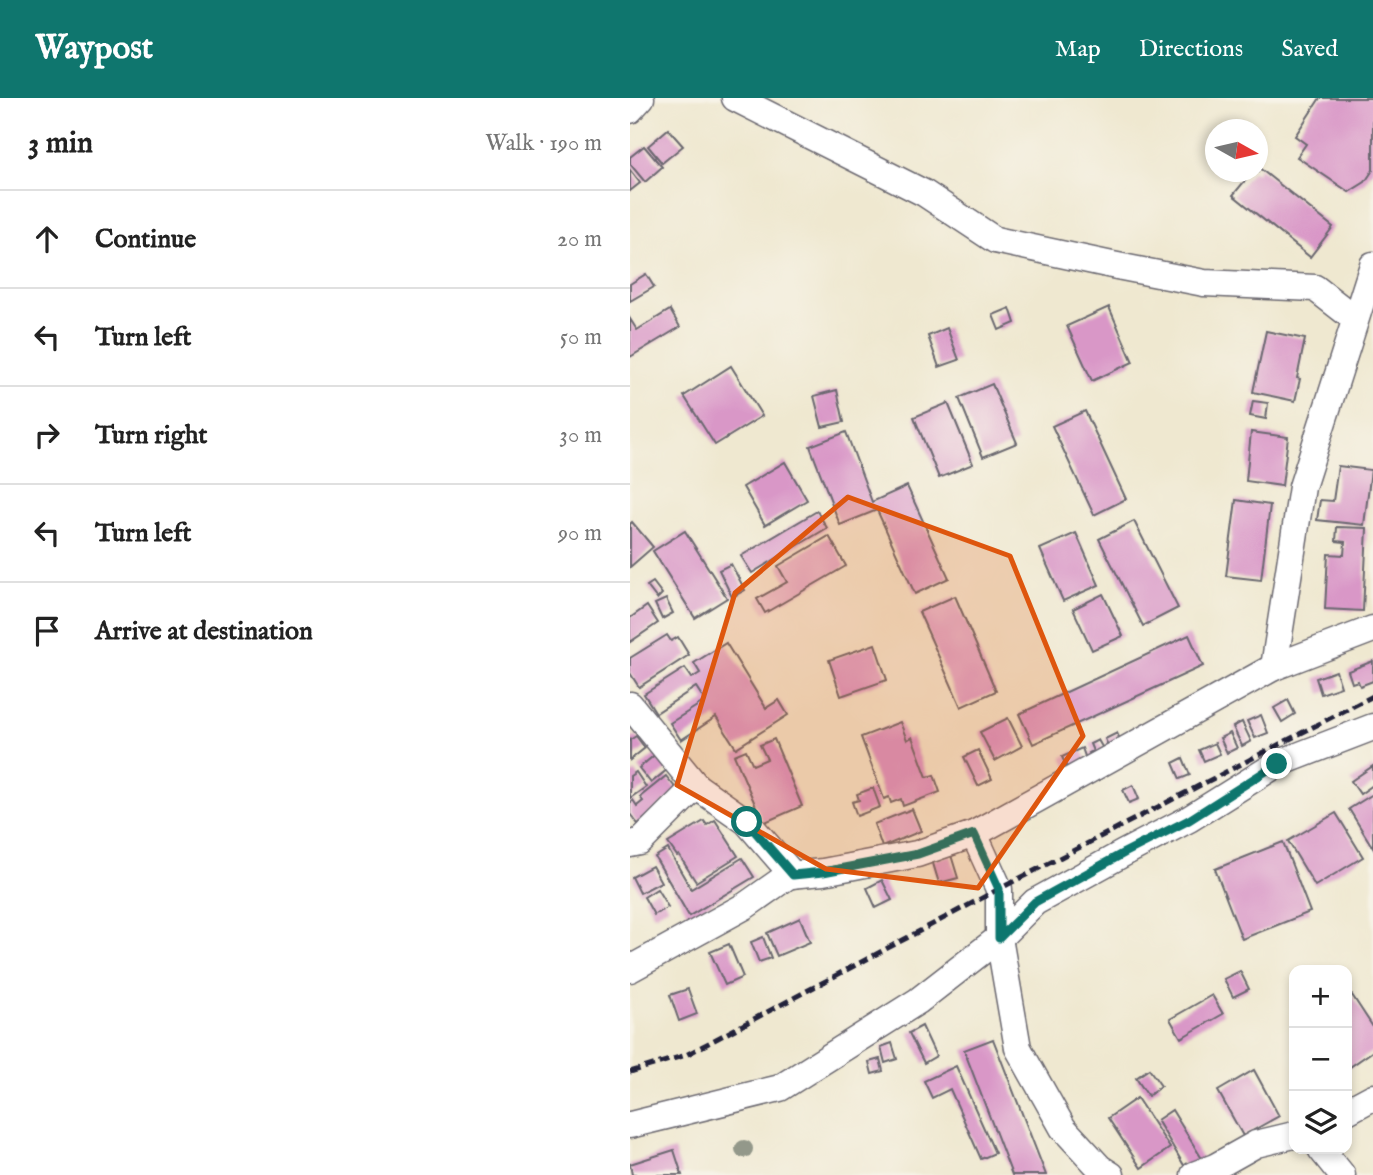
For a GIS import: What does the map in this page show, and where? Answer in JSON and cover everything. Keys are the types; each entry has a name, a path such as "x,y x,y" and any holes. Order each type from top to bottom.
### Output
{"street":[{"path":"630,110 641,98"},
{"path":"735,98 924,194 995,240 1204,283 1315,288 1355,319"},
{"path":"1274,667 1302,487 1355,319 1370,282"},
{"path":"632,962 745,906 789,875 823,872 918,854 974,834 1274,667 1373,628"},
{"path":"630,705 696,786 747,822 793,875"},
{"path":"630,1125 780,1088 918,1001 999,938 1035,902 1189,820 1277,764 1373,727"},
{"path":"630,844 640,842 696,786"},
{"path":"974,834 999,889 999,938 1018,1048 1063,1128 1100,1168 1111,1175"},
{"path":"1352,1108 1373,1097"},
{"path":"1194,1175 1215,1167 1256,1144 1289,1136"},
{"path":"1325,1154 1342,1175"}],"highlighted area":[{"path":"848,497 1010,556 1083,736 978,888 826,869 677,785 735,593"}],"building":[{"path":"1320,98 1373,98 1373,170 1365,182 1349,192 1297,157 1306,144 1295,136"},
{"path":"668,129 683,146 662,163 648,146"},
{"path":"644,146 662,167 645,182 630,164 630,157"},
{"path":"630,170 640,183 630,191"},
{"path":"1268,175 1333,227 1310,257 1233,195 1244,182 1268,182"},
{"path":"646,274 654,287 630,301 630,284"},
{"path":"1109,307 1133,362 1092,381 1067,326"},
{"path":"1010,308 1015,323 999,330 993,315"},
{"path":"670,310 680,327 630,357 630,319 637,330"},
{"path":"947,328 959,360 939,367 928,336"},
{"path":"1266,331 1305,339 1295,401 1253,392"},
{"path":"731,366 762,416 715,445 684,396"},
{"path":"992,384 1017,443 983,457 959,398"},
{"path":"837,390 844,422 822,427 814,396"},
{"path":"1253,401 1268,403 1266,419 1250,416"},
{"path":"948,403 973,464 939,478 914,417"},
{"path":"1085,411 1126,499 1094,515 1052,426"},
{"path":"846,432 872,502 907,486 949,578 915,594 877,510 840,525 810,446"},
{"path":"1251,432 1288,437 1282,486 1246,481"},
{"path":"785,462 807,500 765,525 743,487"},
{"path":"1338,466 1371,470 1364,525 1317,520 1320,500 1333,501"},
{"path":"1236,500 1270,505 1261,580 1226,576"},
{"path":"817,511 827,528 752,573 741,556"},
{"path":"1134,521 1178,608 1143,626 1099,539"},
{"path":"632,522 653,547 630,567 630,524"},
{"path":"1337,527 1367,528 1363,611 1325,609 1328,554 1344,555 1345,542 1336,541"},
{"path":"685,531 727,598 695,618 653,551"},
{"path":"1076,533 1099,585 1063,601 1040,549"},
{"path":"829,536 846,566 765,613 757,599 787,582 778,566"},
{"path":"731,564 745,590 732,597 719,570"},
{"path":"653,582 662,594 657,599 647,586"},
{"path":"1103,594 1123,636 1092,650 1073,609"},
{"path":"955,596 996,691 961,707 919,612"},
{"path":"666,599 673,613 662,619 655,604"},
{"path":"647,606 658,623 630,642 630,618"},
{"path":"667,635 671,641 678,637 689,655 639,687 630,673 630,658"},
{"path":"1189,635 1203,666 1033,744 1019,714"},
{"path":"726,643 766,708 779,700 788,715 736,748 716,717 681,740 670,723 705,701 696,687 656,713 644,694 685,668 692,678 700,673 694,663"},
{"path":"875,644 887,680 841,696 829,660"},
{"path":"1373,661 1373,681 1360,686 1358,681 1352,683 1348,671"},
{"path":"1336,671 1341,687 1321,694 1316,678"},
{"path":"1288,700 1295,714 1282,722 1274,708"},
{"path":"1261,715 1268,733 1255,738 1247,721"},
{"path":"1008,718 1022,746 995,761 980,732"},
{"path":"900,722 907,740 912,737 927,777 934,775 940,792 903,806 901,799 891,803 889,797 884,799 861,737"},
{"path":"1242,722 1251,741 1242,746 1233,727"},
{"path":"1117,733 1122,744 1110,750 1105,739"},
{"path":"1230,733 1237,748 1227,753 1220,738"},
{"path":"636,736 645,748 630,760 630,740"},
{"path":"774,739 802,806 763,823 734,755 746,750 753,765 767,759 760,745"},
{"path":"1098,740 1105,752 1092,759 1089,753 1093,751 1090,744"},
{"path":"1215,743 1220,754 1204,761 1199,750"},
{"path":"1082,748 1087,762 1068,770 1062,757"},
{"path":"978,750 992,779 978,786 964,757"},
{"path":"657,753 669,768 651,783 639,768"},
{"path":"1183,758 1190,775 1180,779 1173,763"},
{"path":"1373,766 1373,785 1360,794 1351,781"},
{"path":"636,772 646,787 630,798 630,776"},
{"path":"666,776 678,791 638,824 630,814 630,803 633,800 637,806 643,801 640,797"},
{"path":"1133,785 1139,799 1129,803 1123,790"},
{"path":"873,788 880,807 857,816 852,802 859,800 857,794"},
{"path":"1373,794 1373,848 1349,809"},
{"path":"912,809 921,831 882,847 874,824"},
{"path":"1336,813 1363,857 1315,886 1288,841"},
{"path":"715,820 738,856 696,882 668,843 704,821 707,825"},
{"path":"1283,842 1310,912 1242,939 1215,869"},
{"path":"668,849 691,889 742,858 754,877 689,916 655,857"},
{"path":"951,855 958,878 939,883 932,860"},
{"path":"652,866 661,882 640,893 632,877"},
{"path":"882,880 892,900 876,908 867,888"},
{"path":"657,889 668,907 654,915 644,897"},
{"path":"800,918 810,942 777,956 767,933"},
{"path":"763,937 771,958 759,962 751,942"},
{"path":"729,944 743,977 725,985 710,952"},
{"path":"1240,971 1249,989 1233,997 1224,979"},
{"path":"688,989 697,1014 679,1021 670,995"},
{"path":"1212,995 1223,1014 1181,1038 1170,1019"},
{"path":"1352,995 1373,1027 1373,1051 1352,1066"},
{"path":"922,1026 936,1056 924,1063 909,1033"},
{"path":"993,1039 1046,1175 1012,1175 964,1050"},
{"path":"892,1043 897,1059 885,1063 881,1047"},
{"path":"880,1059 883,1071 872,1074 869,1062"},
{"path":"956,1066 995,1153 981,1159 950,1089 932,1098 924,1081"},
{"path":"1149,1069 1161,1086 1148,1096 1136,1078"},
{"path":"1254,1070 1279,1116 1243,1136 1218,1091"},
{"path":"1137,1098 1170,1148 1141,1168 1108,1118"},
{"path":"1172,1110 1204,1162 1188,1172 1157,1120"},
{"path":"674,1150 682,1175 632,1175 630,1164"}],"railway":[{"path":"630,1072 686,1055 999,889 1373,696"}],"route":[{"path":"747,822 793,875 918,854 974,834 999,889 999,938 1035,902 1189,820 1277,764"}]}
